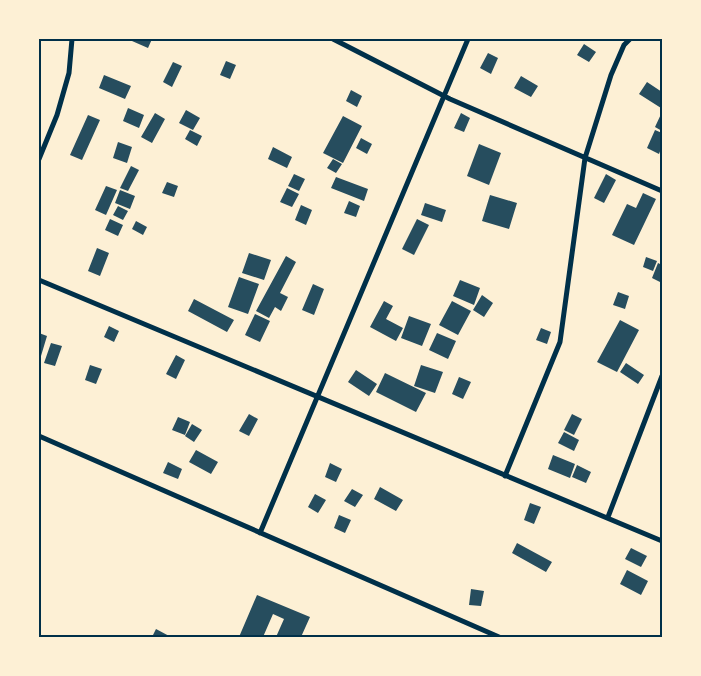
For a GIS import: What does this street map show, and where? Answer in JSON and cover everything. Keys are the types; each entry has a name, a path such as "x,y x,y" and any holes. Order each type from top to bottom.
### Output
{"street":[{"path":"39,159 57,115 69,73 72,39"},
{"path":"333,39 444,96 662,191"},
{"path":"260,533 468,39"},
{"path":"505,476 560,342 585,158 611,75 624,45 630,39"},
{"path":"39,280 662,541"},
{"path":"608,517 662,376"},
{"path":"39,436 499,637"}],"building":[{"path":"133,39 152,39 148,48 132,41"},
{"path":"584,44 596,52 589,62 577,55"},
{"path":"488,53 498,58 491,74 480,68"},
{"path":"226,61 236,65 230,79 220,75"},
{"path":"173,62 182,66 172,87 163,82"},
{"path":"104,75 131,86 125,99 99,88"},
{"path":"521,76 538,86 531,97 514,88"},
{"path":"647,82 662,92 661,108 639,94"},
{"path":"351,90 362,96 357,107 346,101"},
{"path":"128,108 144,115 139,128 123,121"},
{"path":"186,110 200,118 193,130 179,123"},
{"path":"662,112 662,131 655,127"},
{"path":"155,113 165,119 152,143 141,137"},
{"path":"461,113 470,118 464,132 454,128"},
{"path":"88,115 100,120 82,160 70,155"},
{"path":"343,116 362,126 343,163 323,153"},
{"path":"190,130 202,136 197,146 185,139"},
{"path":"655,130 662,133 662,146 659,154 647,148"},
{"path":"361,138 372,144 367,154 356,148"},
{"path":"118,142 132,147 127,163 113,158"},
{"path":"479,144 501,153 489,185 467,176"},
{"path":"273,147 292,157 287,168 268,159"},
{"path":"333,159 342,164 336,173 327,168"},
{"path":"131,166 139,170 128,191 120,188"},
{"path":"294,174 305,179 299,191 288,186"},
{"path":"606,174 616,180 604,203 594,198"},
{"path":"336,177 368,189 364,201 331,188"},
{"path":"167,182 178,186 174,197 162,193"},
{"path":"106,186 117,190 106,215 95,210"},
{"path":"287,188 299,194 292,207 280,202"},
{"path":"120,190 135,196 130,209 115,203"},
{"path":"643,193 656,199 634,245 612,235 627,204 636,208"},
{"path":"490,195 517,203 509,229 482,221"},
{"path":"349,201 360,206 356,217 344,213"},
{"path":"425,203 446,210 442,222 421,215"},
{"path":"301,205 312,210 306,225 295,220"},
{"path":"118,206 128,211 123,220 113,215"},
{"path":"110,219 123,225 118,236 105,230"},
{"path":"417,219 429,225 414,255 402,249"},
{"path":"136,221 147,227 143,235 132,229"},
{"path":"97,248 109,253 100,276 88,271"},
{"path":"249,253 271,260 264,280 242,273"},
{"path":"286,256 296,262 280,293 288,297 281,311 275,307 269,318 256,311"},
{"path":"646,257 657,261 653,271 643,267"},
{"path":"658,263 662,265 662,283 652,278"},
{"path":"239,277 259,284 248,314 228,307"},
{"path":"460,280 480,288 474,305 453,296"},
{"path":"313,284 324,289 314,315 302,310"},
{"path":"618,292 629,296 625,309 613,305"},
{"path":"482,295 493,303 484,317 473,310"},
{"path":"194,299 234,320 227,332 188,311"},
{"path":"384,301 393,306 386,319 403,328 396,341 370,327"},
{"path":"452,301 471,311 458,335 439,325"},
{"path":"255,314 270,321 260,342 245,335"},
{"path":"409,316 431,324 422,346 401,338"},
{"path":"620,320 639,330 617,372 597,362"},
{"path":"109,326 119,331 114,342 104,337"},
{"path":"541,328 551,332 547,344 536,340"},
{"path":"39,333 47,336 41,356 39,355"},
{"path":"437,333 456,341 448,359 429,350"},
{"path":"51,343 62,346 55,366 44,363"},
{"path":"176,355 185,360 176,379 166,374"},
{"path":"626,363 644,375 638,384 620,372"},
{"path":"90,365 102,369 96,384 85,380"},
{"path":"421,365 443,372 435,393 414,386"},
{"path":"356,370 377,384 369,396 348,382"},
{"path":"385,373 426,393 416,412 376,392"},
{"path":"459,377 471,382 463,399 452,394"},
{"path":"249,414 258,419 249,436 239,431"},
{"path":"572,414 582,419 574,435 564,430"},
{"path":"178,417 190,422 185,435 172,430"},
{"path":"192,424 202,430 194,442 185,436"},
{"path":"564,432 579,440 574,451 558,443"},
{"path":"196,450 218,462 211,474 189,462"},
{"path":"553,455 575,464 570,478 548,469"},
{"path":"168,462 182,469 178,479 163,473"},
{"path":"330,463 342,469 336,482 325,477"},
{"path":"577,465 591,472 586,483 572,477"},
{"path":"380,487 403,500 396,511 374,499"},
{"path":"352,489 363,495 355,507 344,501"},
{"path":"315,494 326,500 318,513 308,507"},
{"path":"530,503 541,507 534,524 524,520"},
{"path":"339,515 351,520 345,533 334,528"},
{"path":"517,543 552,562 546,572 512,553"},
{"path":"631,548 647,556 641,567 625,559"},
{"path":"627,570 648,581 641,595 620,584"},
{"path":"471,589 484,591 481,606 469,605"},
{"path":"257,595 310,617 301,637 276,637 284,619 273,614 263,637 239,637"},
{"path":"156,629 171,637 152,637"}]}
